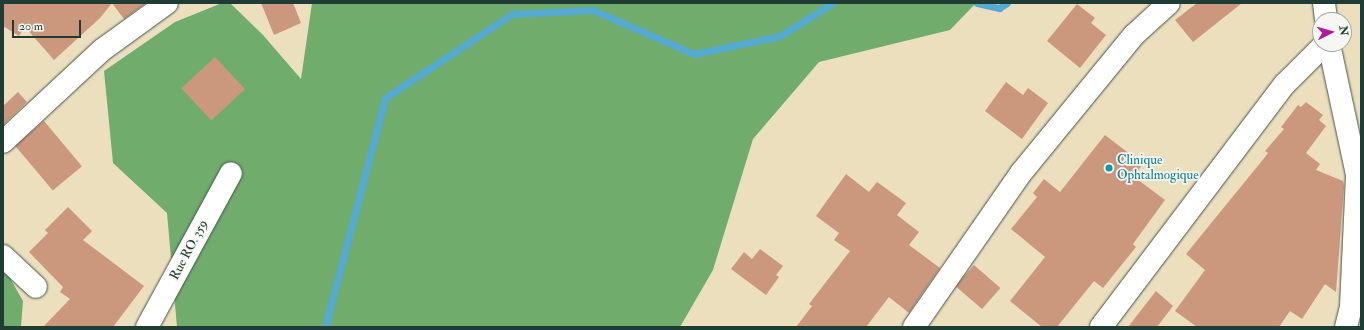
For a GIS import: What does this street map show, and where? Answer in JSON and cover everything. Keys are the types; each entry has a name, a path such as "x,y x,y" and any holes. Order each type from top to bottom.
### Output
{"street":[{"path":"3,142 102,50 167,3"},
{"path":"914,327 1021,173 1134,35 1169,3"},
{"path":"1101,327 1285,84 1317,52"},
{"path":"1331,52 1356,175 1351,307 1346,327"},
{"name":"Rue RO. 359","path":"147,327 231,173"},
{"path":"3,256 36,287"}],"green space":[{"path":"222,3 230,3 263,35 301,79 312,3 976,3 950,30 819,62 753,139 713,270 680,327 177,327 167,213 113,163 104,71 175,22"},
{"path":"3,266 23,301 21,327 3,327"}],"building":[{"path":"3,3 112,3 100,18 54,60 25,27 19,36 3,26"},
{"path":"112,3 146,3 124,19"},
{"path":"261,3 293,3 301,23 274,35"},
{"path":"1197,3 1242,3 1193,42 1175,20"},
{"path":"1077,4 1095,18 1091,23 1106,35 1080,68 1047,41"},
{"path":"215,57 245,89 211,121 181,88"},
{"path":"1006,82 1023,95 1028,88 1048,103 1022,139 985,111"},
{"path":"18,92 27,102 3,125 3,106"},
{"path":"1306,102 1323,115 1319,120 1326,126 1306,153 1320,164 1316,170 1343,181 1344,186 1336,292 1325,284 1302,319 1290,311 1279,327 1197,327 1175,311 1205,270 1186,254 1265,157 1268,153 1265,151 1284,129 1281,127 1298,105 1301,107"},
{"path":"44,121 82,166 53,191 15,145"},
{"path":"1105,135 1143,164 1133,176 1165,200 1133,244 1136,247 1103,288 1094,281 1057,327 1042,327 1010,301 1045,257 1011,229 1037,197 1033,193 1044,179 1060,192"},
{"path":"846,174 869,192 877,182 906,203 897,215 919,232 909,245 940,268 909,313 889,297 866,327 796,327 812,306 809,304 850,251 834,240 839,233 816,216"},
{"path":"68,207 92,231 83,240 144,286 113,327 43,327 70,299 60,292 63,287 29,252 48,233 45,230"},
{"path":"760,249 783,266 776,275 779,277 766,295 731,269 744,252 752,259"},
{"path":"974,265 1000,288 982,309 956,286"},
{"path":"1156,291 1173,306 1157,327 1128,327"}],"waterway":[{"path":"325,327 385,98 512,14 593,10 694,54 780,36 833,3"},
{"path":"977,3 999,8 1007,3"}],"place":[{"name":"Clinique Ophtalmogique","path":"1109,168"}]}
